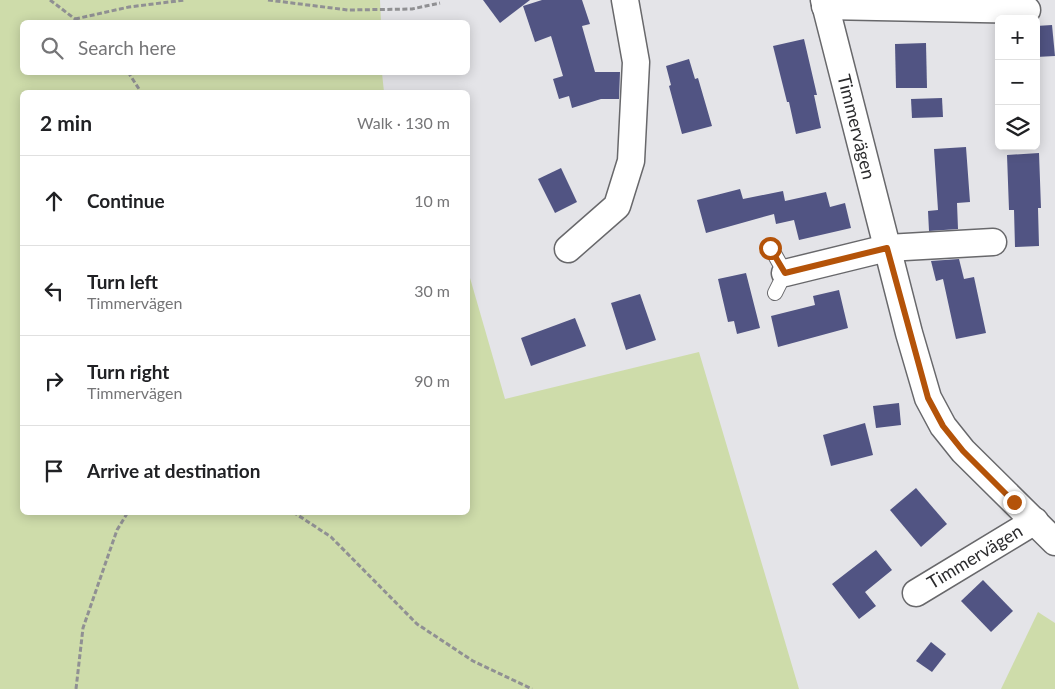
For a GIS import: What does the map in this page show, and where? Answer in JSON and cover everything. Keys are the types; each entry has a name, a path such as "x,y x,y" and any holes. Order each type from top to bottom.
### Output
{"street":[{"path":"568,249 617,206 630,161 636,62 625,0"},
{"name":"Timmervägen","path":"1027,10 824,3 928,398 943,426 963,451 1055,542"},
{"path":"780,283 887,248 993,242"},
{"name":"Timmervägen","path":"916,593 1035,521"}],"lane":[{"path":"770,248 780,283"}],"path":[{"path":"50,0 75,19 129,7 185,0"},
{"path":"268,0 348,10 412,10 440,3"},
{"path":"130,75 140,90"},
{"path":"76,689 83,628 117,530 126,515"},
{"path":"298,515 331,537 417,624 474,661 532,689"}],"green space":[{"path":"0,0 380,0 381,20 20,20 20,75 382,75 384,90 20,90 20,515 470,515 470,278 505,399 699,352 799,689 0,689"},
{"path":"1038,612 1055,623 1055,689 1001,689"}],"building":[{"path":"483,0 530,0 500,23"},
{"path":"542,0 582,0 590,24 582,26 595,72 620,72 619,99 601,99 572,108 569,96 559,99 553,79 563,76 551,36 535,42 523,6"},
{"path":"1052,25 1055,56 1040,57 1040,26"},
{"path":"804,39 817,95 814,95 821,128 796,134 773,46"},
{"path":"926,43 927,88 896,88 895,44"},
{"path":"689,59 695,79 698,78 712,126 682,134 669,86 671,85 666,66"},
{"path":"942,98 943,117 912,118 911,99"},
{"path":"966,147 970,202 957,203 958,229 929,231 928,211 938,210 934,149"},
{"path":"1039,153 1041,208 1038,208 1039,246 1015,247 1014,210 1009,210 1007,155"},
{"path":"561,168 577,202 555,213 538,179"},
{"path":"740,189 743,199 783,191 785,201 826,192 830,207 845,203 851,228 799,240 794,220 776,224 774,214 706,233 697,200"},
{"path":"959,259 964,279 974,277 986,333 956,339 943,279 936,281 931,261"},
{"path":"746,273 760,328 737,334 734,321 728,322 718,279"},
{"path":"839,290 848,328 778,347 771,316 815,305 813,296"},
{"path":"640,294 656,340 626,350 611,303"},
{"path":"575,318 586,346 531,366 521,338"},
{"path":"899,403 901,425 876,428 873,406"},
{"path":"865,423 873,455 831,466 823,435"},
{"path":"916,488 947,524 921,547 890,510"},
{"path":"876,550 892,570 865,592 876,606 859,619 832,584"},
{"path":"983,580 1013,611 991,632 961,601"},
{"path":"931,642 946,654 932,672 916,661"}],"route":[{"path":"770,248 785,273 887,248 928,398 943,426 963,451 1014,502"}]}
